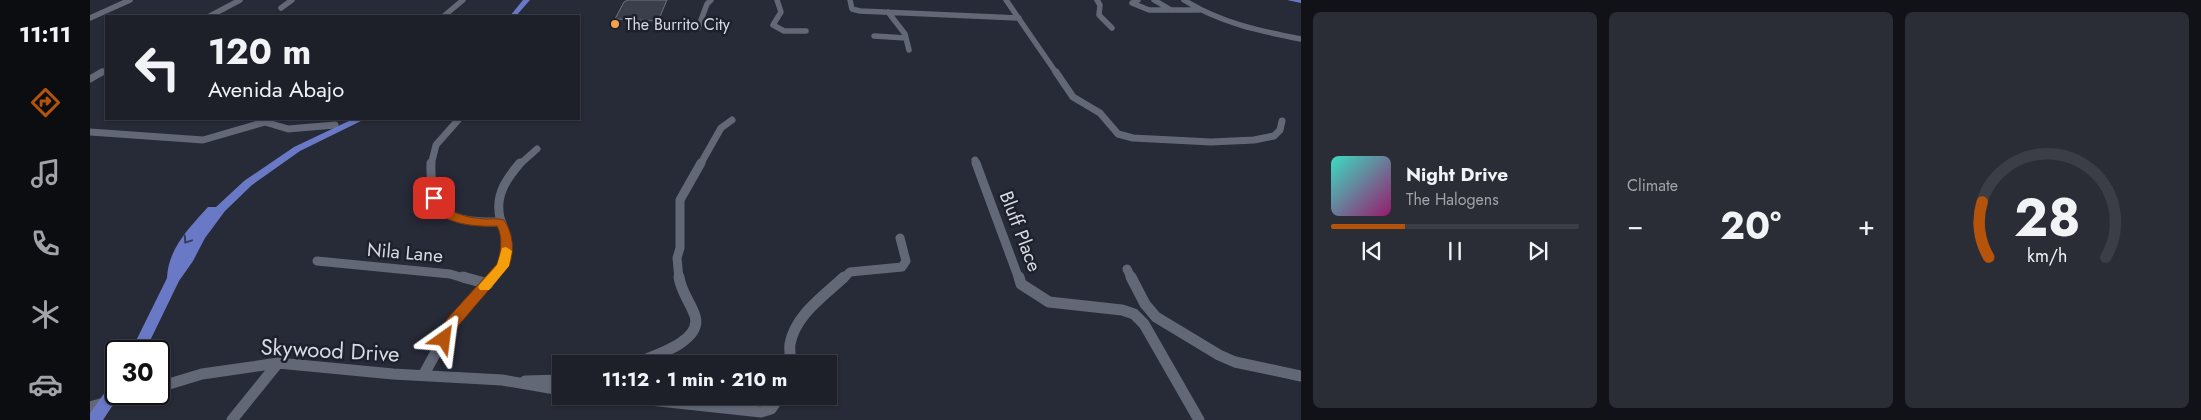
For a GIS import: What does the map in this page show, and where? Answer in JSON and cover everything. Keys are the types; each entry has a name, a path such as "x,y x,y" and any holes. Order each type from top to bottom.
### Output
{"main road":[{"path":"514,15 527,0"},
{"path":"521,15 534,0"},
{"path":"1290,0 1301,2"},
{"path":"173,279 174,260 187,238 239,182 290,147 348,120"},
{"path":"143,340 173,279 190,258 209,224 248,183 297,149 358,120"},
{"path":"94,420 105,405"}],"street":[{"path":"90,18 130,0"},
{"path":"212,15 240,0"},
{"path":"281,8 292,0"},
{"path":"445,15 463,0"},
{"path":"698,28 707,4 712,0"},
{"path":"777,0 781,12 773,25 774,28 806,31"},
{"path":"850,0 852,9 1019,18"},
{"path":"1006,0 1039,50 1073,96 1100,113 1118,134 1133,138 1211,142 1254,140 1274,136 1280,130 1282,121"},
{"path":"1096,0 1100,5 1099,14 1112,28"},
{"path":"1138,0 1132,3 1143,9 1200,10"},
{"path":"1154,0 1171,10"},
{"path":"1184,0 1200,10 1246,27 1301,39"},
{"path":"888,12 903,31 909,50"},
{"path":"874,36 906,38"},
{"path":"90,79 105,71"},
{"path":"458,120 444,133 433,149 431,170 434,198 441,209 464,220 486,223 500,222"},
{"path":"654,355 688,340 694,332 696,318 680,285 677,258 680,248 680,200 721,128 732,120"},
{"path":"90,132 203,140 265,122 288,129 335,125"},
{"path":"424,374 452,323 503,266 506,256 505,230 500,222 501,191 506,180 521,161 537,149"},
{"name":"Bluff Place","path":"975,160 1021,284 1049,302 1122,310 1134,314 1144,324 1199,420"},
{"path":"791,355 790,345 794,331 806,312 850,272 902,267 906,261 900,238"},
{"name":"Nila Lane","path":"318,261 450,274 488,284"},
{"path":"1127,269 1145,304 1156,317 1218,355 1235,362 1301,376"},
{"path":"232,420 278,363"},
{"name":"Skywood Drive","path":"170,384 202,374 278,363 394,374 424,374 515,382 552,388"},
{"path":"515,382 552,380"},
{"path":"90,407 105,403"},
{"path":"696,405 760,412 771,409 774,405"}],"building":[{"path":"628,0 667,0 658,21 615,19 624,2"}],"slow traffic":[{"path":"485,287 503,266 506,251"}],"place":[{"name":"The Burrito City","path":"615,24"}],"route":[{"path":"434,198 441,209 448,214 464,220 486,223 500,222 505,230 506,256 503,266 452,323 444,339"}]}
